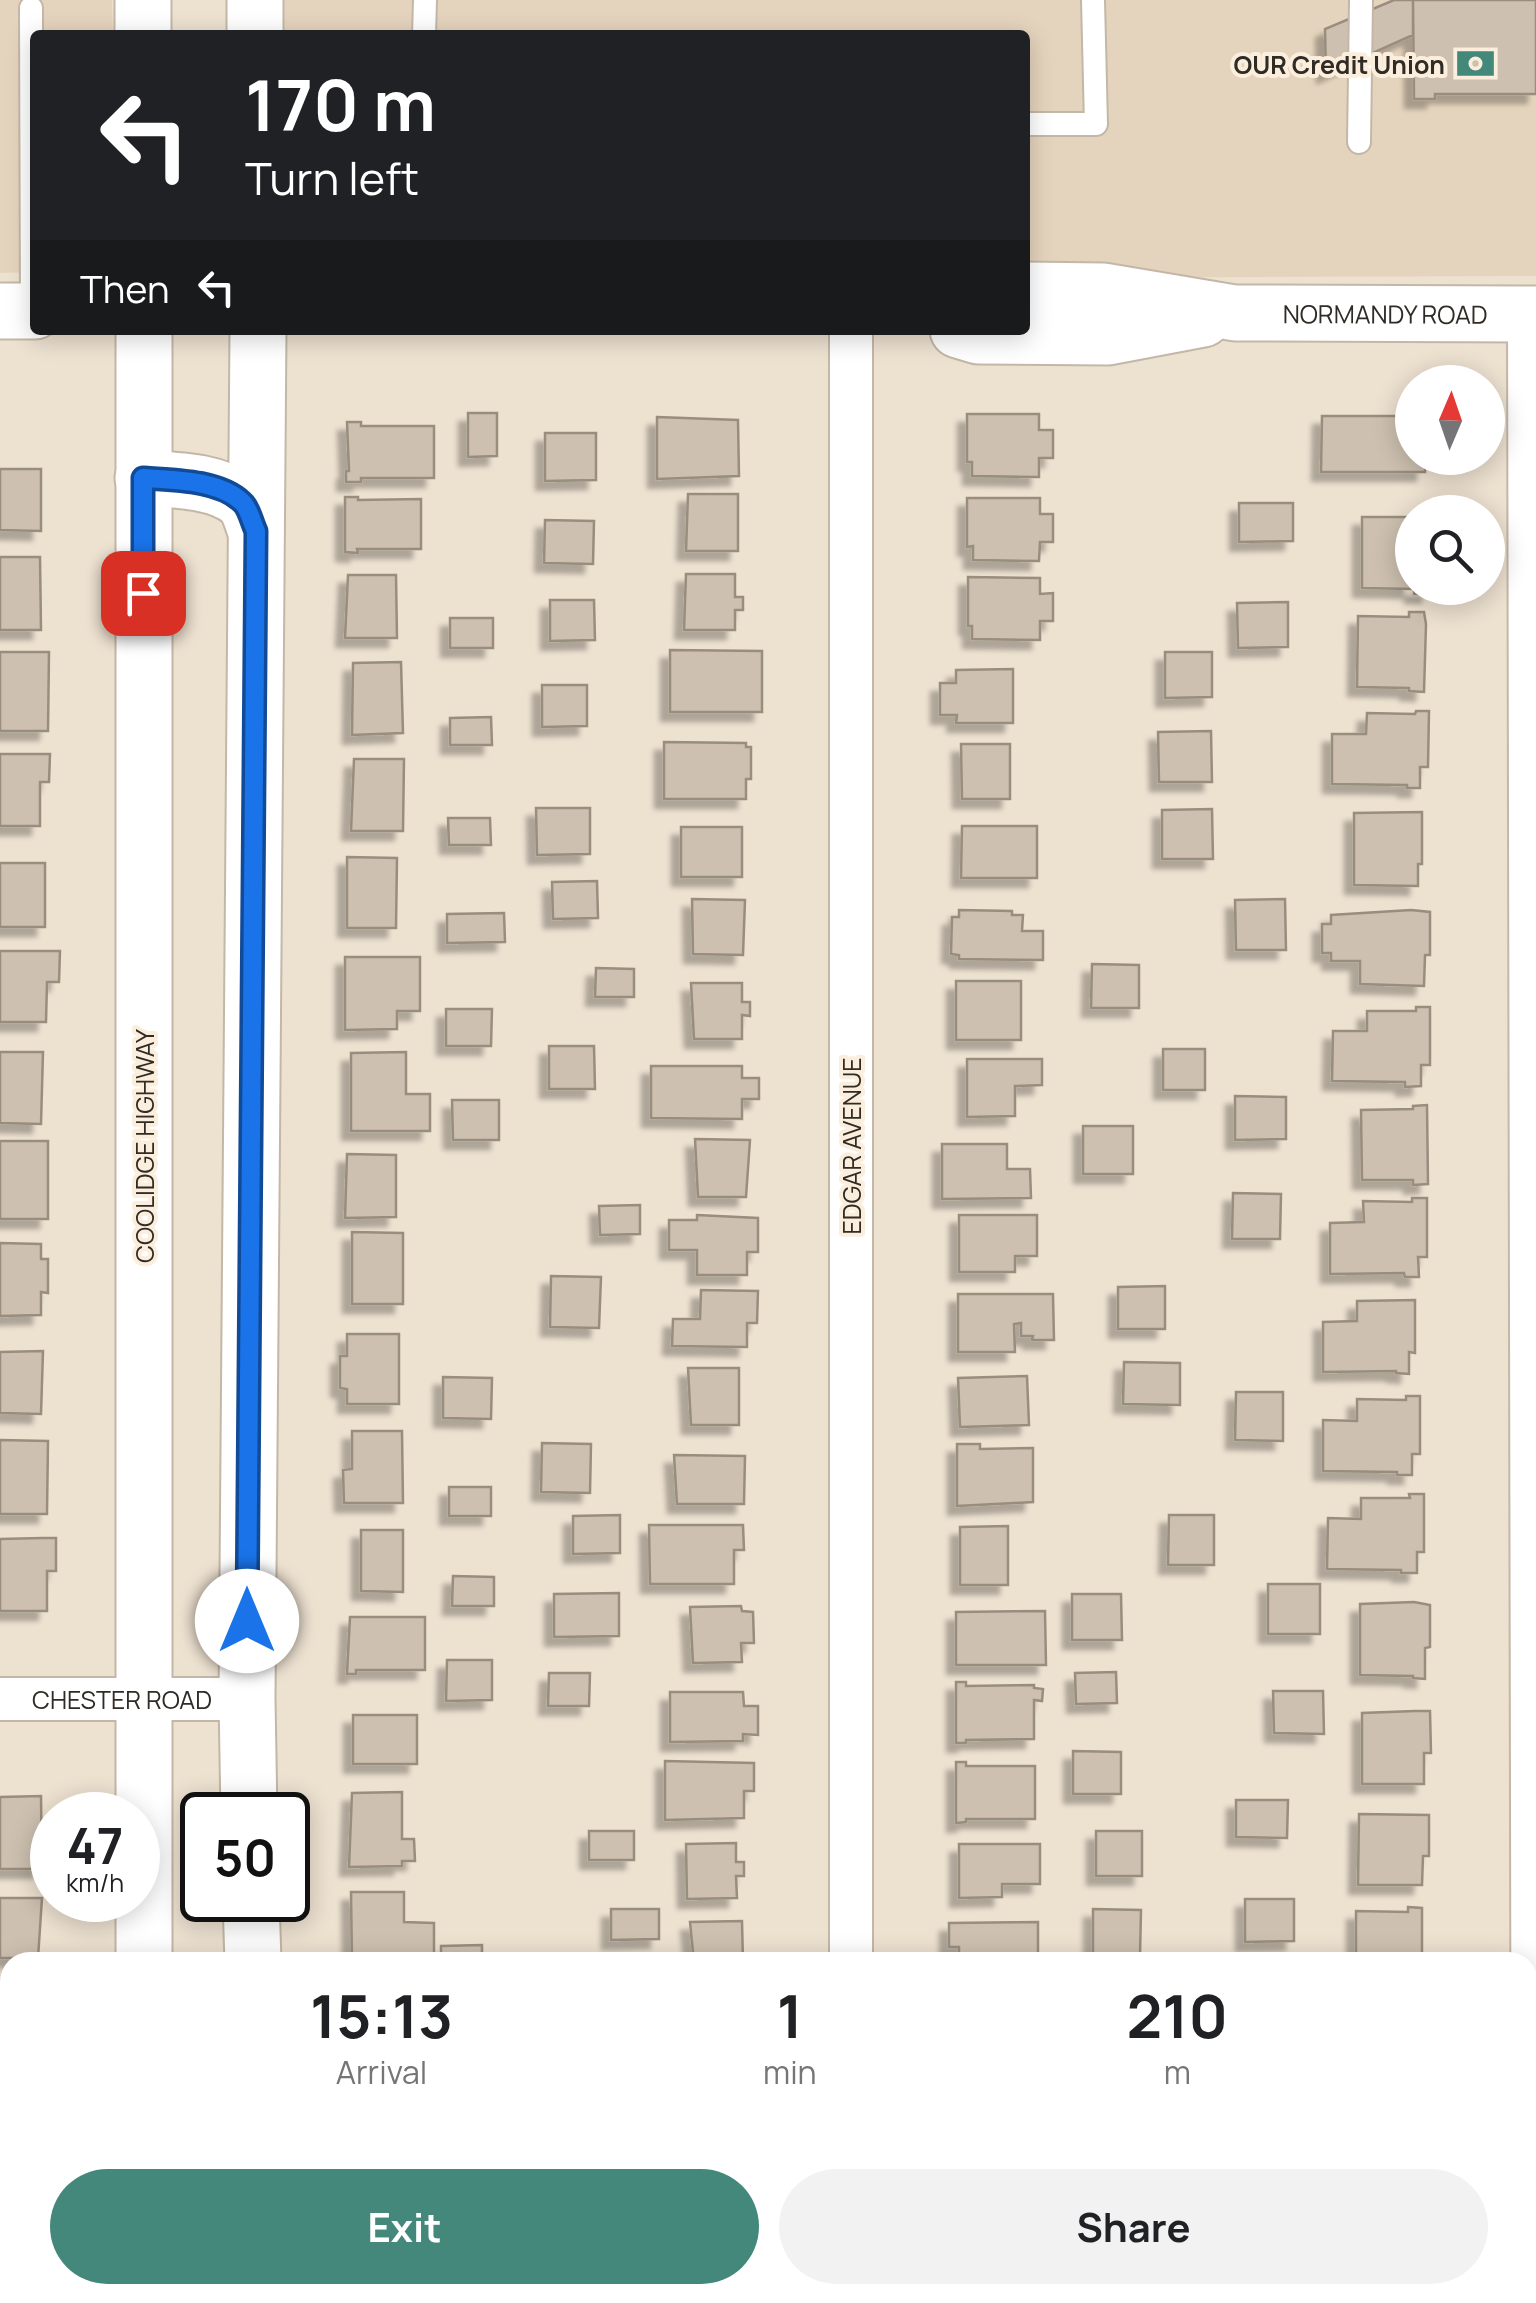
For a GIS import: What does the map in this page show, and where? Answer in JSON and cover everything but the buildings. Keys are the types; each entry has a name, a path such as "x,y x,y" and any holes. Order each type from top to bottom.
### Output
{"main road":[{"path":"142,0 143,30"},
{"path":"255,0 255,30"},
{"name":"NORMANDY ROAD","path":"1030,290 1104,291 1235,313 1533,314"},
{"name":"NORMANDY ROAD","path":"975,335 1108,338 1235,313"},
{"name":"COOLIDGE HIGHWAY","path":"144,335 144,1952"},
{"path":"249,1792 258,335"},
{"path":"143,478 221,490 244,503 256,531"},
{"path":"252,1922 253,1952"}],"street":[{"path":"1533,314 1533,1952"},
{"name":"EDGAR AVENUE","path":"851,335 851,1952"},
{"name":"CHESTER ROAD","path":"0,1699 247,1699"}],"lane":[{"path":"424,0 424,30"},
{"path":"1030,124 1096,124 1093,0"},
{"path":"1360,142 1361,0"},
{"path":"30,30 31,8"},
{"path":"22,311 30,42"}],"shaded area":[{"path":"0,0 112,0 113,30 30,30 30,272 0,273"},
{"path":"279,0 1536,0 1536,276 1030,278 1030,30 279,30"}],"place":[{"name":"OUR Credit Union","path":"1475,64"}],"route":[{"path":"143,593 143,478 221,490 244,503 256,531 247,1621"}]}
